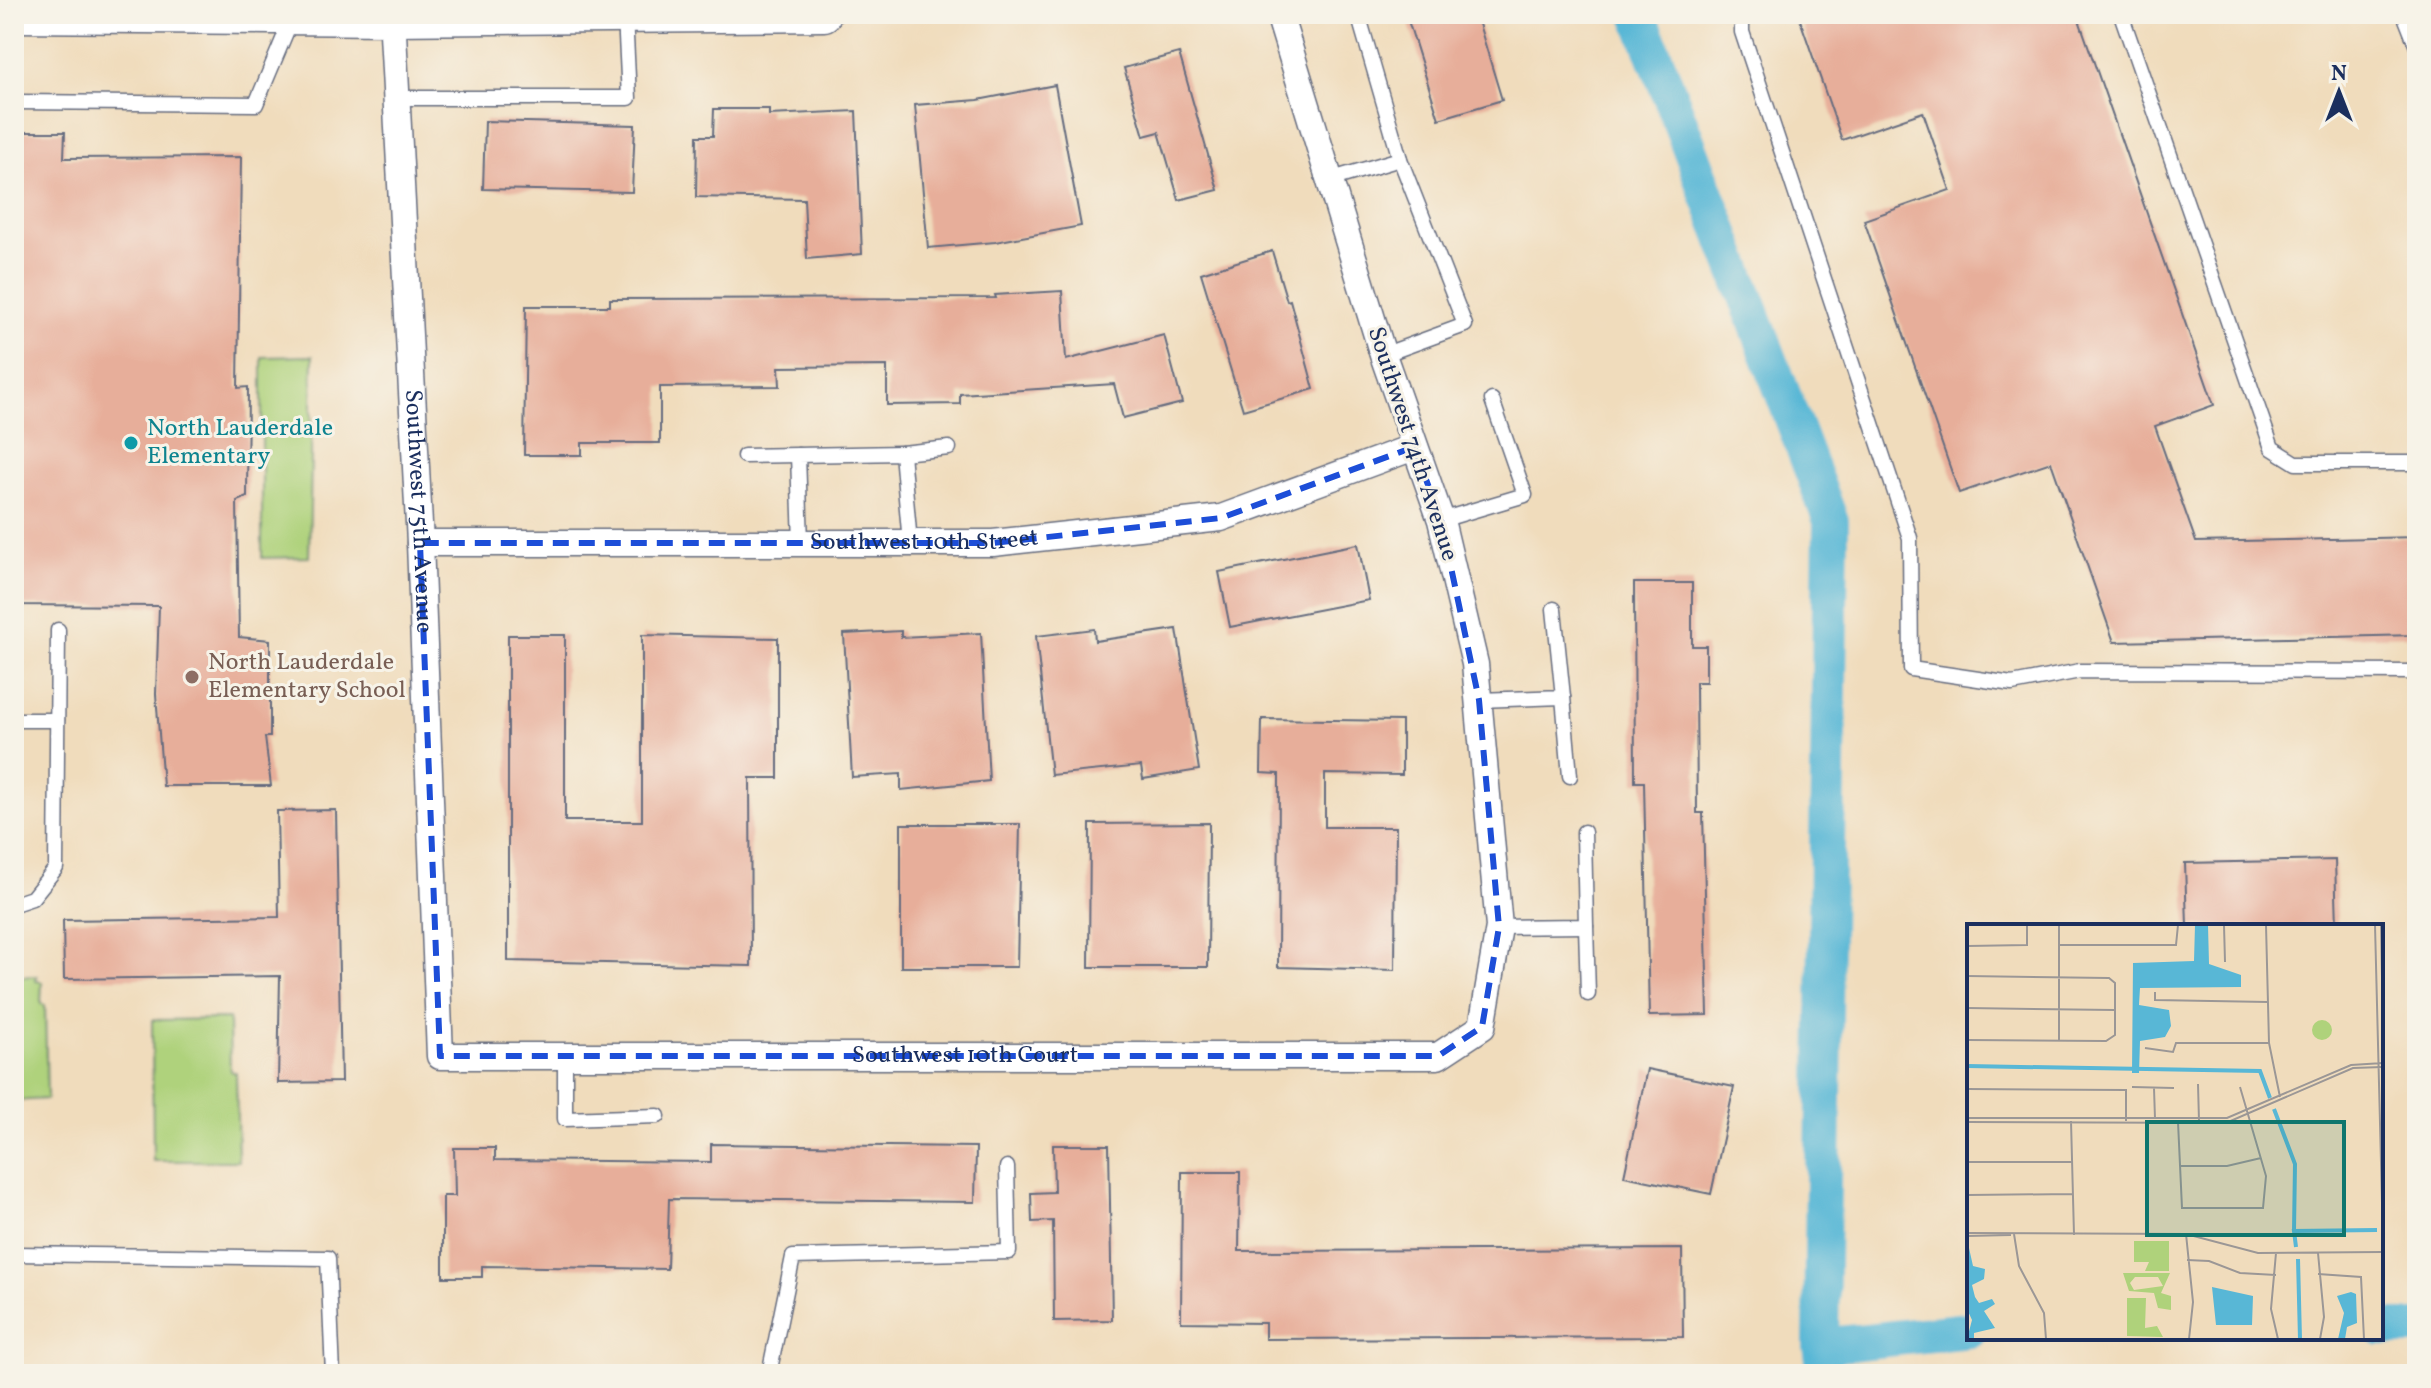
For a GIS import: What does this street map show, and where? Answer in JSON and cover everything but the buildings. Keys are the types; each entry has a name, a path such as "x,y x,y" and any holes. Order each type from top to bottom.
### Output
{"street":[{"path":"14,15 292,18 824,14"},
{"name":"Southwest 74th Avenue","path":"1279,14 1383,355 1441,520 1475,664 1499,927 1482,1027"},
{"name":"Southwest 75th Avenue","path":"392,16 420,543 440,1056"},
{"name":"Southwest 10th Street","path":"420,543 993,543 1221,518 1414,447"},
{"name":"Southwest 10th Court","path":"440,1056 1438,1056 1482,1027"}],"lane":[{"path":"1358,14 1400,159 1465,325 1383,355"},
{"path":"1742,14 1742,32 1910,538 1911,669 2012,684 2080,671 2417,672"},
{"path":"2121,14 2272,448 2296,463 2417,463"},
{"path":"2404,14 2417,47"},
{"path":"396,98 629,98 635,15"},
{"path":"14,102 256,104 292,18"},
{"path":"1329,180 1400,159"},
{"path":"1441,520 1525,495 1492,400"},
{"path":"744,456 902,453 949,448"},
{"path":"902,453 910,543"},
{"path":"798,455 801,543"},
{"path":"1554,609 1570,776"},
{"path":"14,904 32,898 56,868 58,630"},
{"path":"1479,700 1563,697"},
{"path":"14,720 57,720"},
{"path":"1584,832 1588,994"},
{"path":"1499,927 1586,926"},
{"path":"565,1054 565,1119 658,1116"},
{"path":"769,1374 793,1257 1009,1252 1007,1167"},
{"path":"14,1254 328,1258 333,1374"}],"highlighted area":[{"path":"1414,447 1441,520 1479,700 1499,927 1482,1027 1438,1056 440,1056 420,543 993,543 1221,518"}],"green space":[{"path":"313,356 309,557 262,558 262,357"},
{"path":"37,976 36,981 42,982 41,1004 45,1005 47,1099 14,1101 14,977"},
{"path":"229,1019 230,1071 236,1073 238,1161 153,1161 152,1020"}],"waterway":[{"path":"1639,14 1831,521 1821,1346"},
{"path":"2383,1328 2417,1328"},
{"path":"1825,1374 1821,1346 1967,1330"}],"place":[{"name":"North Lauderdale Elementary","path":"131,443"},
{"name":"North Lauderdale Elementary School","path":"192,677"}]}
